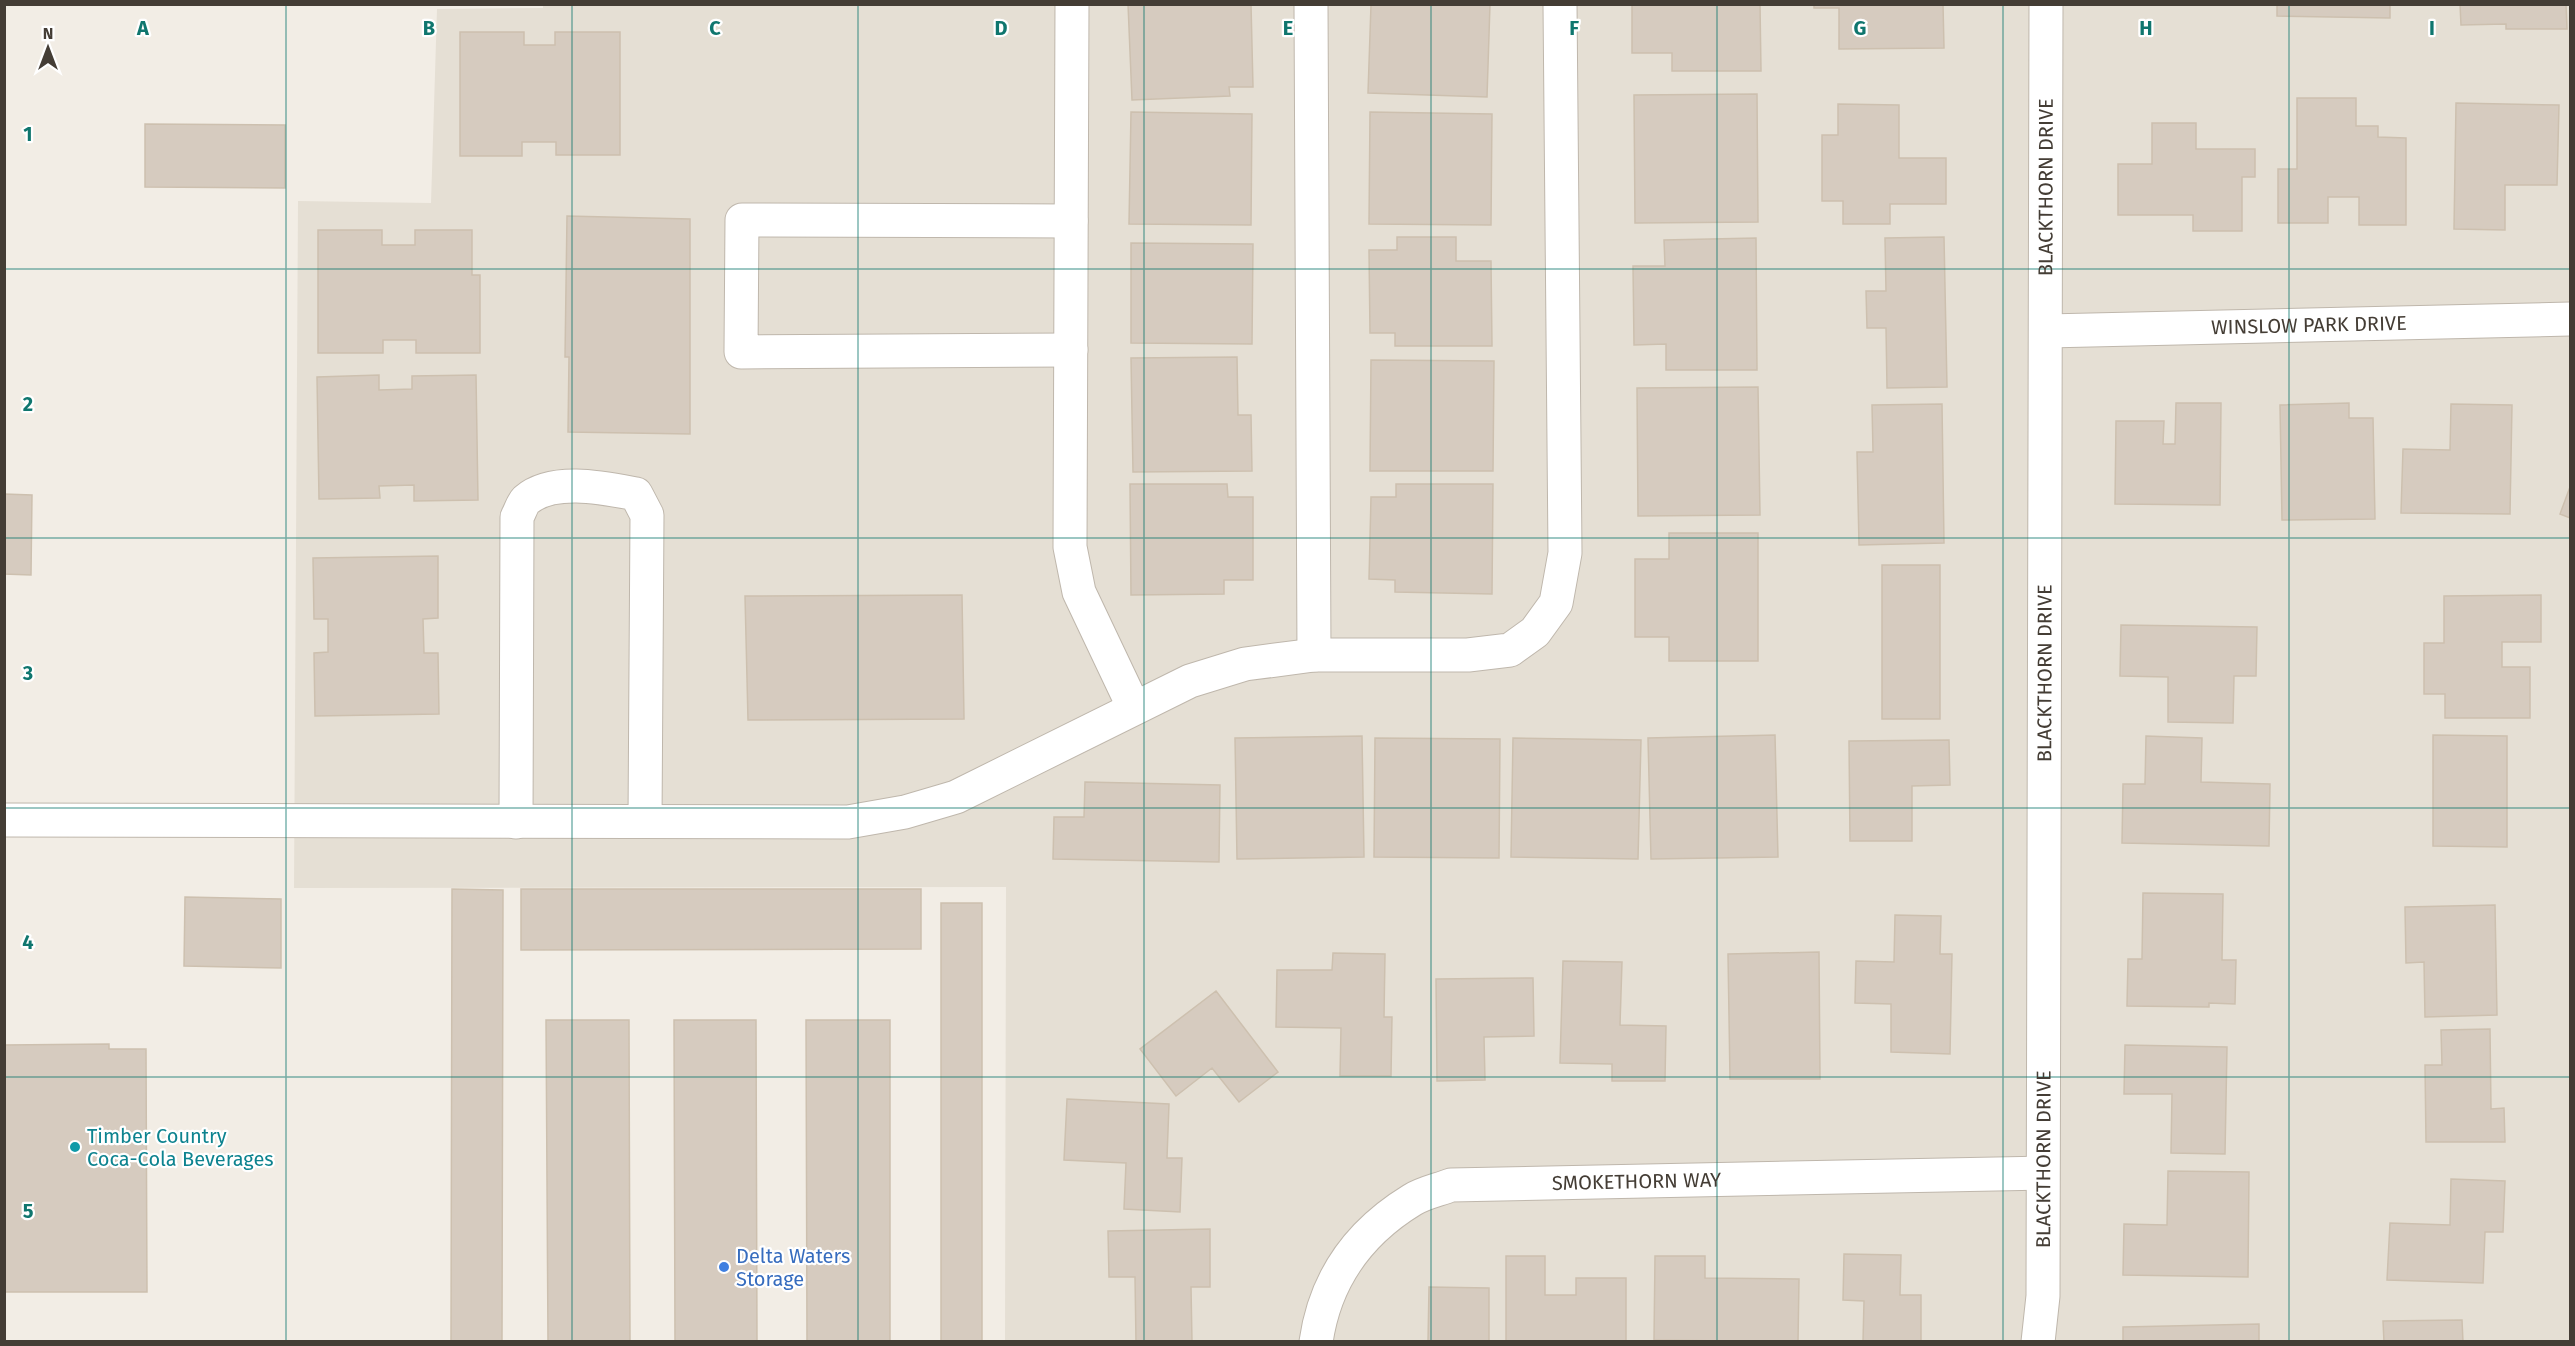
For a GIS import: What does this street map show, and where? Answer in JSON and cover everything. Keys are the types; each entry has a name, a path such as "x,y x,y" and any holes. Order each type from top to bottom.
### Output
{"street":[{"path":"1072,4 1070,548 1079,592 1134,708"},
{"path":"1311,4 1314,655"},
{"path":"4,820 848,822 905,812 956,797 1190,681 1245,664 1314,655 1468,655 1510,650 1535,632 1556,603 1565,553 1560,4"},
{"name":"BLACKTHORN DRIVE","path":"2038,1341 2043,1296 2041,1173 2047,330 2046,4"},
{"path":"1071,221 742,220 741,352 1071,350"},
{"name":"WINSLOW PARK DRIVE","path":"2047,330 2571,319"},
{"path":"516,822 517,517 525,501 550,488 605,488 636,494 647,515 645,821"},
{"name":"SMOKETHORN WAY","path":"1316,1341 1320,1317 1334,1278 1357,1248 1380,1224 1413,1199 1451,1185 2041,1173"}],"shaded area":[{"path":"543,4 2570,5 2570,1341 1005,1341 1006,887 294,888 298,201 431,203 437,9 543,8"}],"building":[{"path":"1128,4 1251,4 1253,87 1229,87 1230,96 1132,100"},
{"path":"1490,4 1487,97 1368,93 1371,5"},
{"path":"1632,4 1760,4 1761,71 1672,71 1672,53 1632,53"},
{"path":"1814,4 1943,4 1944,48 1839,49 1839,8 1814,8"},
{"path":"2277,4 2390,4 2390,18 2277,16"},
{"path":"2460,4 2566,4 2567,29 2506,29 2506,24 2461,25"},
{"path":"460,32 524,32 524,45 555,45 555,32 620,32 620,155 556,155 556,142 522,142 522,156 460,156"},
{"path":"1757,94 1758,222 1635,223 1634,95"},
{"path":"2297,98 2356,98 2356,126 2378,126 2378,137 2406,138 2406,225 2359,225 2359,197 2328,197 2328,223 2278,223 2278,169 2297,169"},
{"path":"2456,103 2559,105 2557,185 2505,185 2505,230 2454,229"},
{"path":"1838,104 1899,105 1899,158 1946,158 1946,204 1890,204 1890,224 1843,224 1843,201 1822,201 1822,135 1838,135"},
{"path":"1131,112 1252,114 1251,225 1129,224"},
{"path":"1370,112 1492,114 1491,225 1369,224"},
{"path":"2152,123 2196,123 2196,149 2255,149 2255,177 2242,177 2242,231 2193,231 2193,215 2118,215 2118,164 2152,164"},
{"path":"145,124 285,125 285,188 145,187"},
{"path":"567,216 690,219 690,434 568,432 569,357 565,357"},
{"path":"318,230 382,230 382,245 415,245 415,230 472,230 472,275 480,275 480,353 416,353 416,340 383,340 383,353 318,353"},
{"path":"1397,237 1456,237 1456,261 1491,261 1492,346 1395,346 1395,333 1370,333 1369,250 1397,250"},
{"path":"1944,237 1947,387 1887,388 1886,328 1867,328 1866,291 1886,291 1885,238"},
{"path":"1756,238 1757,370 1666,370 1666,344 1634,345 1633,266 1665,266 1664,240"},
{"path":"1131,243 1253,244 1252,344 1131,343"},
{"path":"1237,357 1238,415 1251,415 1252,471 1133,472 1131,358"},
{"path":"1371,360 1494,361 1493,471 1370,471"},
{"path":"379,375 379,390 412,389 412,376 476,375 478,500 414,501 414,485 379,486 380,498 319,499 317,377"},
{"path":"1758,387 1760,515 1638,516 1637,388"},
{"path":"2176,403 2221,403 2220,505 2115,504 2116,421 2164,421 2163,444 2175,444"},
{"path":"2349,403 2349,418 2373,418 2375,519 2282,520 2280,405"},
{"path":"1942,404 1944,543 1859,545 1857,452 1873,452 1872,405"},
{"path":"2451,404 2512,405 2510,514 2401,513 2403,449 2450,450"},
{"path":"1130,484 1227,484 1228,497 1253,497 1253,580 1224,580 1224,594 1131,595"},
{"path":"1396,484 1493,484 1492,594 1395,592 1395,580 1369,579 1371,497 1396,497"},
{"path":"2570,487 2570,518 2560,514"},
{"path":"4,494 32,495 31,575 4,574"},
{"path":"1669,533 1758,533 1758,661 1669,661 1669,637 1635,637 1635,559 1669,559"},
{"path":"438,556 438,618 423,619 424,653 438,653 439,714 315,716 314,653 328,652 328,619 314,619 313,558"},
{"path":"1882,565 1940,565 1940,719 1882,719"},
{"path":"962,595 964,719 748,720 745,596"},
{"path":"2541,595 2541,642 2502,642 2502,667 2530,667 2530,718 2445,718 2445,694 2424,694 2424,643 2444,643 2444,596"},
{"path":"2121,625 2257,627 2256,676 2234,676 2233,723 2168,722 2168,677 2120,676"},
{"path":"1775,735 1778,857 1651,859 1648,738"},
{"path":"2433,735 2507,736 2507,847 2433,846"},
{"path":"1362,736 1364,857 1237,859 1235,738"},
{"path":"2146,736 2202,738 2201,782 2270,784 2269,846 2122,843 2123,784 2145,784"},
{"path":"1375,738 1500,739 1499,858 1374,857"},
{"path":"1513,738 1641,740 1638,859 1511,857"},
{"path":"1949,740 1950,785 1912,786 1912,841 1850,841 1849,741"},
{"path":"1085,782 1220,785 1219,862 1053,859 1054,817 1084,817"},
{"path":"452,889 503,890 502,1342 451,1342"},
{"path":"521,889 921,889 921,949 521,950"},
{"path":"2143,893 2223,894 2222,960 2236,960 2235,1004 2209,1003 2209,1007 2127,1006 2128,959 2142,959"},
{"path":"185,897 281,899 281,968 184,966"},
{"path":"941,903 982,903 982,1342 941,1342"},
{"path":"2495,905 2497,1015 2425,1017 2424,962 2406,963 2405,907"},
{"path":"1895,915 1941,916 1940,954 1952,954 1950,1054 1891,1052 1891,1004 1855,1003 1856,961 1894,962"},
{"path":"1819,952 1820,1079 1730,1079 1728,954"},
{"path":"1333,953 1385,954 1384,1017 1392,1017 1391,1076 1340,1076 1341,1028 1276,1027 1277,970 1332,970"},
{"path":"1563,961 1622,962 1620,1025 1666,1026 1665,1081 1612,1081 1612,1064 1560,1063"},
{"path":"1533,978 1534,1036 1484,1037 1485,1080 1437,1081 1436,979"},
{"path":"1216,991 1278,1072 1239,1102 1212,1068 1176,1096 1140,1049"},
{"path":"546,1020 629,1020 630,1342 548,1342"},
{"path":"674,1020 756,1020 757,1342 675,1342"},
{"path":"806,1020 890,1020 890,1342 807,1342"},
{"path":"2490,1029 2491,1109 2504,1108 2505,1142 2426,1142 2425,1065 2442,1065 2441,1030"},
{"name":"Timber Country Coca-Cola Beverages","path":"109,1044 109,1049 146,1049 147,1292 4,1292 4,1045"},
{"path":"2125,1045 2227,1047 2225,1154 2171,1153 2172,1094 2124,1094"},
{"path":"1067,1099 1169,1104 1167,1158 1182,1158 1180,1212 1124,1209 1126,1163 1064,1160"},
{"path":"2168,1171 2249,1172 2248,1277 2123,1275 2124,1224 2167,1225"},
{"path":"2451,1179 2505,1181 2503,1232 2485,1232 2483,1283 2387,1280 2390,1223 2450,1225"},
{"path":"1210,1229 1210,1287 1191,1287 1192,1342 1136,1342 1135,1277 1109,1277 1108,1231"},
{"path":"1844,1254 1901,1255 1900,1295 1921,1295 1921,1342 1863,1342 1864,1301 1843,1300"},
{"path":"1506,1256 1545,1256 1545,1295 1576,1295 1576,1278 1626,1278 1626,1342 1506,1342"},
{"path":"1655,1256 1705,1256 1705,1278 1799,1279 1798,1342 1654,1340"},
{"path":"1429,1287 1489,1288 1489,1342 1428,1342"},
{"path":"2462,1320 2463,1342 2384,1342 2383,1321"},
{"path":"2259,1324 2259,1342 2123,1342 2123,1327"}],"place":[{"name":"Timber Country Coca-Cola Beverages","path":"75,1147"},
{"name":"Delta Waters Storage","path":"724,1267"}]}
